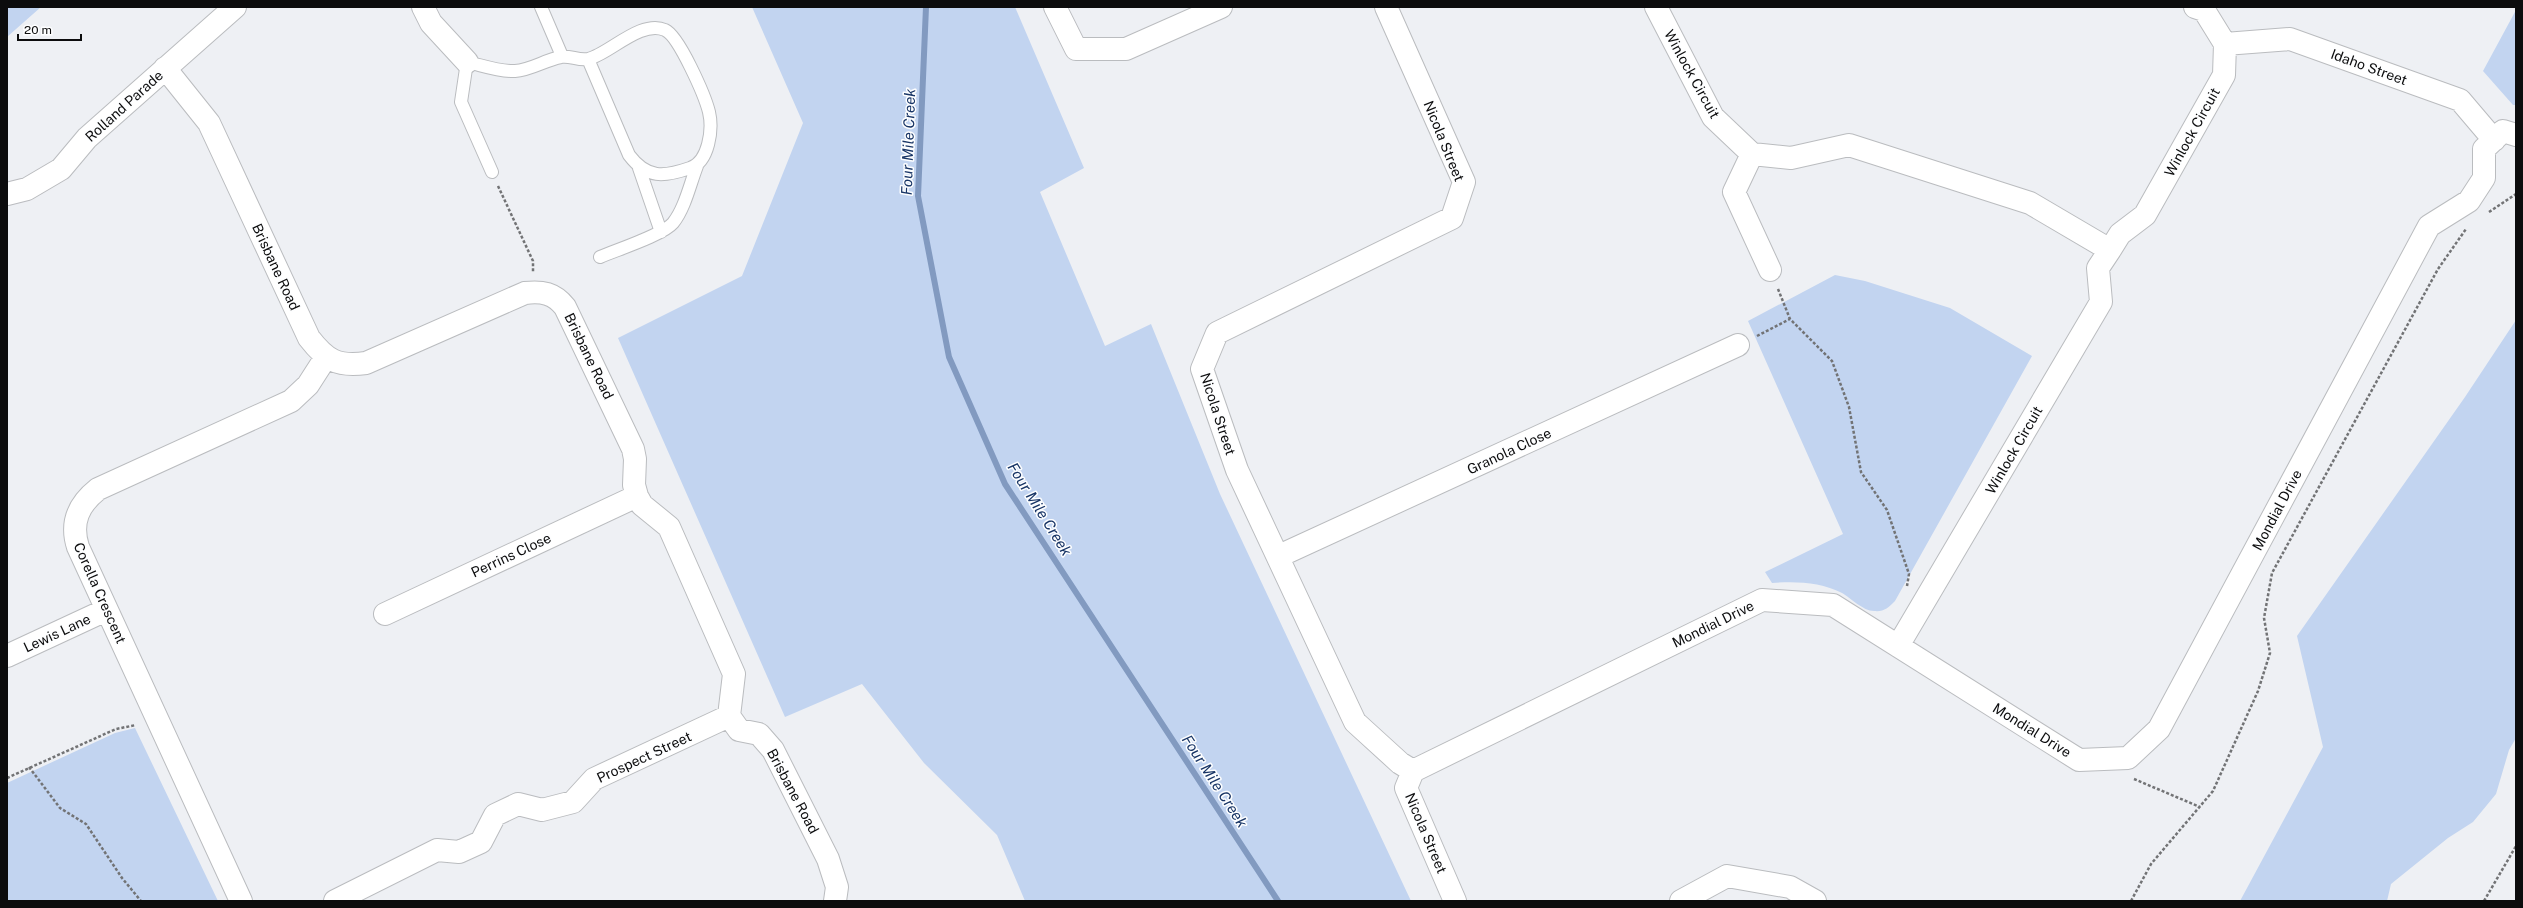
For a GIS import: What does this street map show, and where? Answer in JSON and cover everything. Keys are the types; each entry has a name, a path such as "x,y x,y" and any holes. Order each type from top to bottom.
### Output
{"street":[{"name":"Rolland Parade","path":"7,194 27,189 60,169 87,138 235,7"},
{"path":"424,7 431,23 467,62"},
{"path":"1055,7 1076,49 1126,49 1221,7"},
{"name":"Nicola Street","path":"1386,7 1464,182 1452,218 1217,333 1202,369 1237,470 1279,556 1356,722 1400,763 1413,771 1406,788 1455,901"},
{"name":"Winlock Circuit","path":"1656,7 1713,117 1752,154"},
{"path":"2195,7 2204,10 2225,44"},
{"name":"Idaho Street","path":"2225,44 2290,39 2305,44 2460,100 2494,140"},
{"name":"Winlock Circuit","path":"1898,646 2101,302 2098,268 2120,234 2145,215 2224,75 2225,44"},
{"name":"Brisbane Road","path":"165,68 209,123 309,338 326,357 349,366 366,363 515,297 537,291 547,293 561,302 570,313 633,449 635,459 634,485 637,496"},
{"path":"2494,140 2503,131 2516,135"},
{"name":"Mondial Drive","path":"1413,771 1762,600 1833,605 2079,760 2128,758 2159,729 2429,226 2469,201 2484,178 2484,149 2494,140"},
{"path":"1770,270 1734,192 1752,154 1791,158 1849,145 2030,203 2110,250"},
{"name":"Granola Close","path":"1279,556 1738,345"},
{"name":"Corella Crescent","path":"242,901 106,610 75,537 74,525 78,510 87,498 98,489 291,401 308,385 326,357"},
{"path":"637,496 642,505 669,527 725,651 734,674 729,716"},
{"name":"Perrins Close","path":"385,614 637,496"},
{"name":"Lewis Lane","path":"7,656 106,610"},
{"name":"Brisbane Road","path":"729,716 739,730 759,734 773,750 828,859 837,887 835,901"},
{"name":"Prospect Street","path":"335,901 437,850 459,852 481,842 495,815 518,804 542,810 573,802 594,779 729,716"},
{"path":"1681,901 1728,876 1790,887 1815,901"}],"lane":[{"path":"541,7 562,56"},
{"path":"492,172 462,102 467,62 514,72 562,56 588,59 626,38 656,27 667,31 677,42 688,61 709,112 710,132 705,153 697,166 679,214 672,224 661,232 600,257"},
{"path":"588,59 629,155 639,168 661,232"},
{"path":"639,168 656,174 671,175 697,166"}],"path":[{"path":"492,172 533,260 534,274"},
{"path":"2486,214 2516,194"},
{"path":"2131,901 2151,864 2213,791 2258,691 2270,653 2264,618 2272,574 2438,270 2468,226"},
{"path":"1770,270 1790,319 1832,361 1849,407 1861,472 1887,510 1909,574 1907,588"},
{"path":"1738,345 1790,319"},
{"path":"7,778 116,729 132,726 155,716"},
{"path":"2128,758 2133,778 2200,807"},
{"path":"29,767 60,808 86,824 122,878 141,901"},
{"path":"2484,901 2516,846"}],"shaded area":[{"path":"7,7 41,7 7,37"},
{"path":"752,7 1015,7 1084,168 1040,192 1105,346 1151,324 1220,494 1411,901 1025,901 997,835 924,763 862,684 785,717 618,338 742,276 803,123"},
{"path":"2516,10 2516,105 2513,105 2483,71"},
{"path":"1835,275 1865,281 1950,308 2032,356 1895,601 1888,608 1881,611 1866,609 1842,593 1817,584 1799,582 1772,583 1765,572 1843,534 1748,321"},
{"path":"2516,320 2516,738 2509,750 2496,794 2473,822 2448,838 2391,884 2387,901 2240,901 2323,747 2297,636 2465,397"},
{"path":"135,728 218,901 8,901 7,783 115,733"}],"waterway":[{"name":"Four Mile Creek","path":"926,7 918,196 949,357 1005,484 1278,901"}]}
